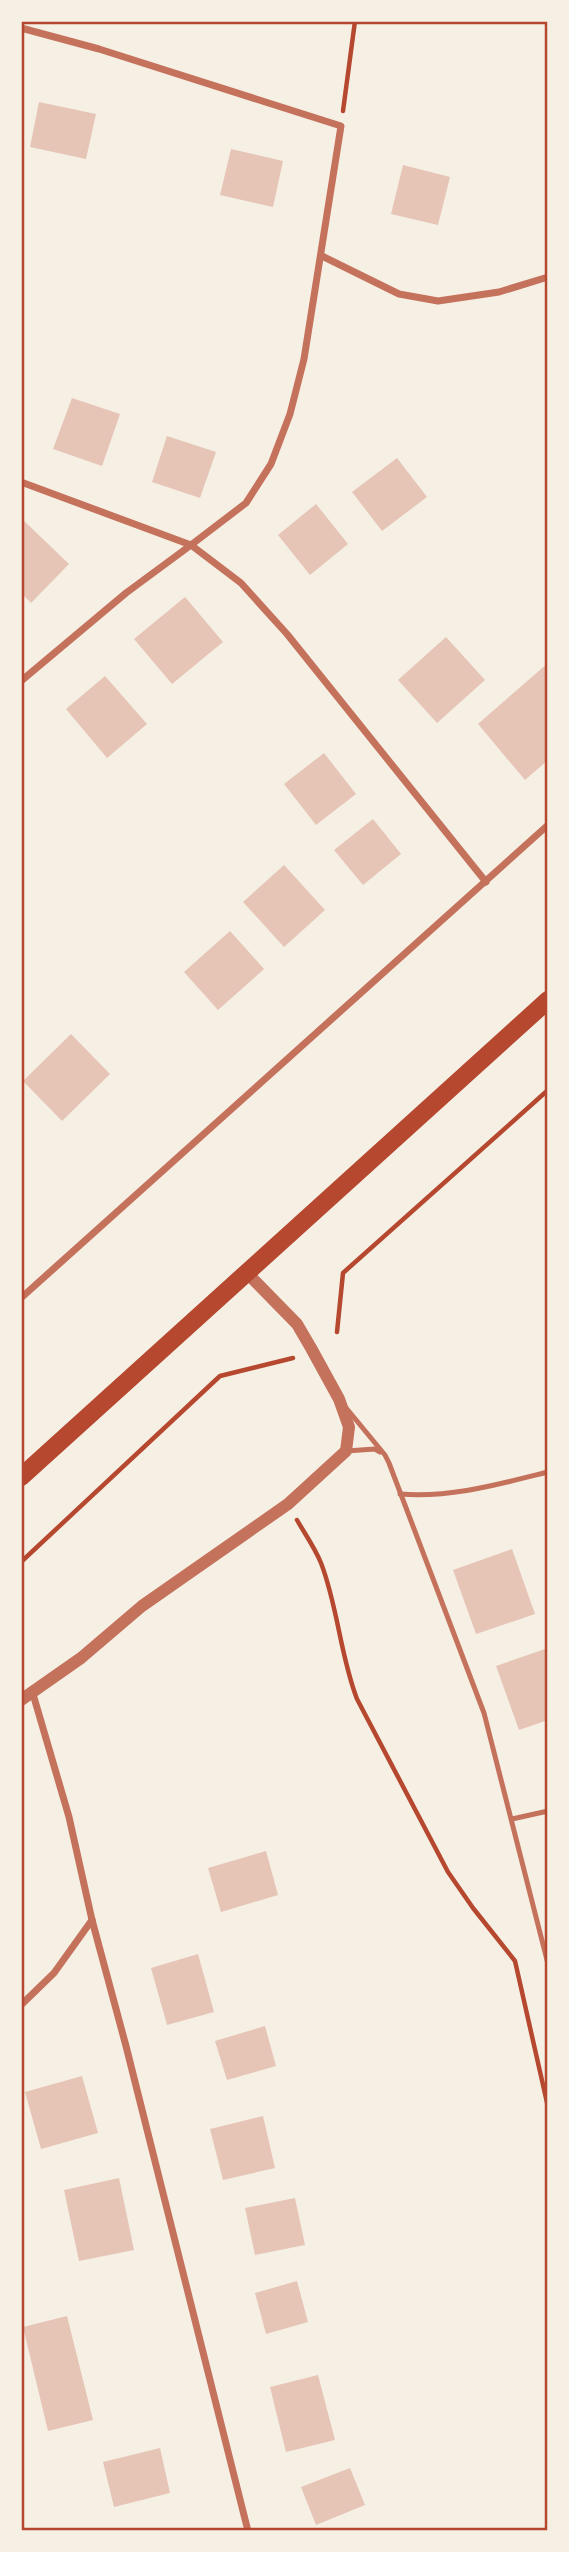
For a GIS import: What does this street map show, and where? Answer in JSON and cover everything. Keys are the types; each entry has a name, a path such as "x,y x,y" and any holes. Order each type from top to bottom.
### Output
{"main road":[{"path":"21,1477 548,1000"}],"street":[{"path":"21,29 99,49 341,126 304,359 290,414 271,464 246,503 126,593 21,681"},
{"path":"322,256 399,294 438,301 499,292 548,277"},
{"path":"21,482 191,545 241,583 287,634 486,881"},
{"path":"21,1298 548,825"},
{"path":"247,1273 297,1324 339,1399 349,1427 346,1451 288,1504 142,1606 81,1658 27,1697 69,1817 92,1920 130,2059 248,2531"},
{"path":"21,2005 54,1973 92,1920"}],"lane":[{"path":"339,1399 385,1455 484,1713 548,1964"},
{"path":"346,1451 375,1449 385,1455"},
{"path":"400,1494 428,1496 472,1491 548,1472"},
{"path":"512,1819 548,1811"}],"path":[{"path":"341,126 355,21"},
{"path":"337,1332 343,1273 548,1090"},
{"path":"21,1562 220,1376 297,1357"},
{"path":"288,1504 320,1563 339,1630 346,1671 357,1699 448,1872 515,1961 548,2107"}],"building":[{"path":"39,102 96,114 86,159 30,147"},
{"path":"231,149 283,161 273,207 220,195"},
{"path":"403,165 450,177 438,225 391,214"},
{"path":"72,398 120,414 102,466 53,449"},
{"path":"167,436 216,452 200,498 152,482"},
{"path":"397,458 427,497 382,531 352,492"},
{"path":"316,504 348,544 310,575 278,535"},
{"path":"22,519 69,564 31,603 21,593"},
{"path":"185,597 223,642 172,684 134,639"},
{"path":"446,637 485,680 437,723 398,680"},
{"path":"548,663 548,760 525,780 478,724"},
{"path":"105,676 147,724 107,758 66,709"},
{"path":"324,753 356,794 316,825 284,784"},
{"path":"373,819 401,854 363,885 334,850"},
{"path":"284,865 325,910 284,947 243,902"},
{"path":"230,931 264,969 218,1010 184,972"},
{"path":"71,1034 110,1074 62,1121 23,1081"},
{"path":"512,1549 535,1614 476,1634 453,1570"},
{"path":"548,1648 548,1720 519,1730 496,1666"},
{"path":"266,1851 278,1895 221,1912 208,1868"},
{"path":"198,1954 214,2012 167,2025 151,1968"},
{"path":"265,2026 276,2066 227,2080 215,2041"},
{"path":"82,2076 98,2133 41,2149 25,2092"},
{"path":"263,2116 275,2168 223,2180 210,2129"},
{"path":"119,2178 134,2250 79,2261 64,2190"},
{"path":"295,2198 305,2245 255,2255 245,2208"},
{"path":"297,2281 308,2322 266,2334 255,2293"},
{"path":"67,2316 93,2420 48,2431 23,2327"},
{"path":"318,2375 335,2440 286,2452 270,2387"},
{"path":"160,2448 170,2493 114,2507 103,2462"},
{"path":"350,2468 365,2505 316,2525 301,2487"}]}
